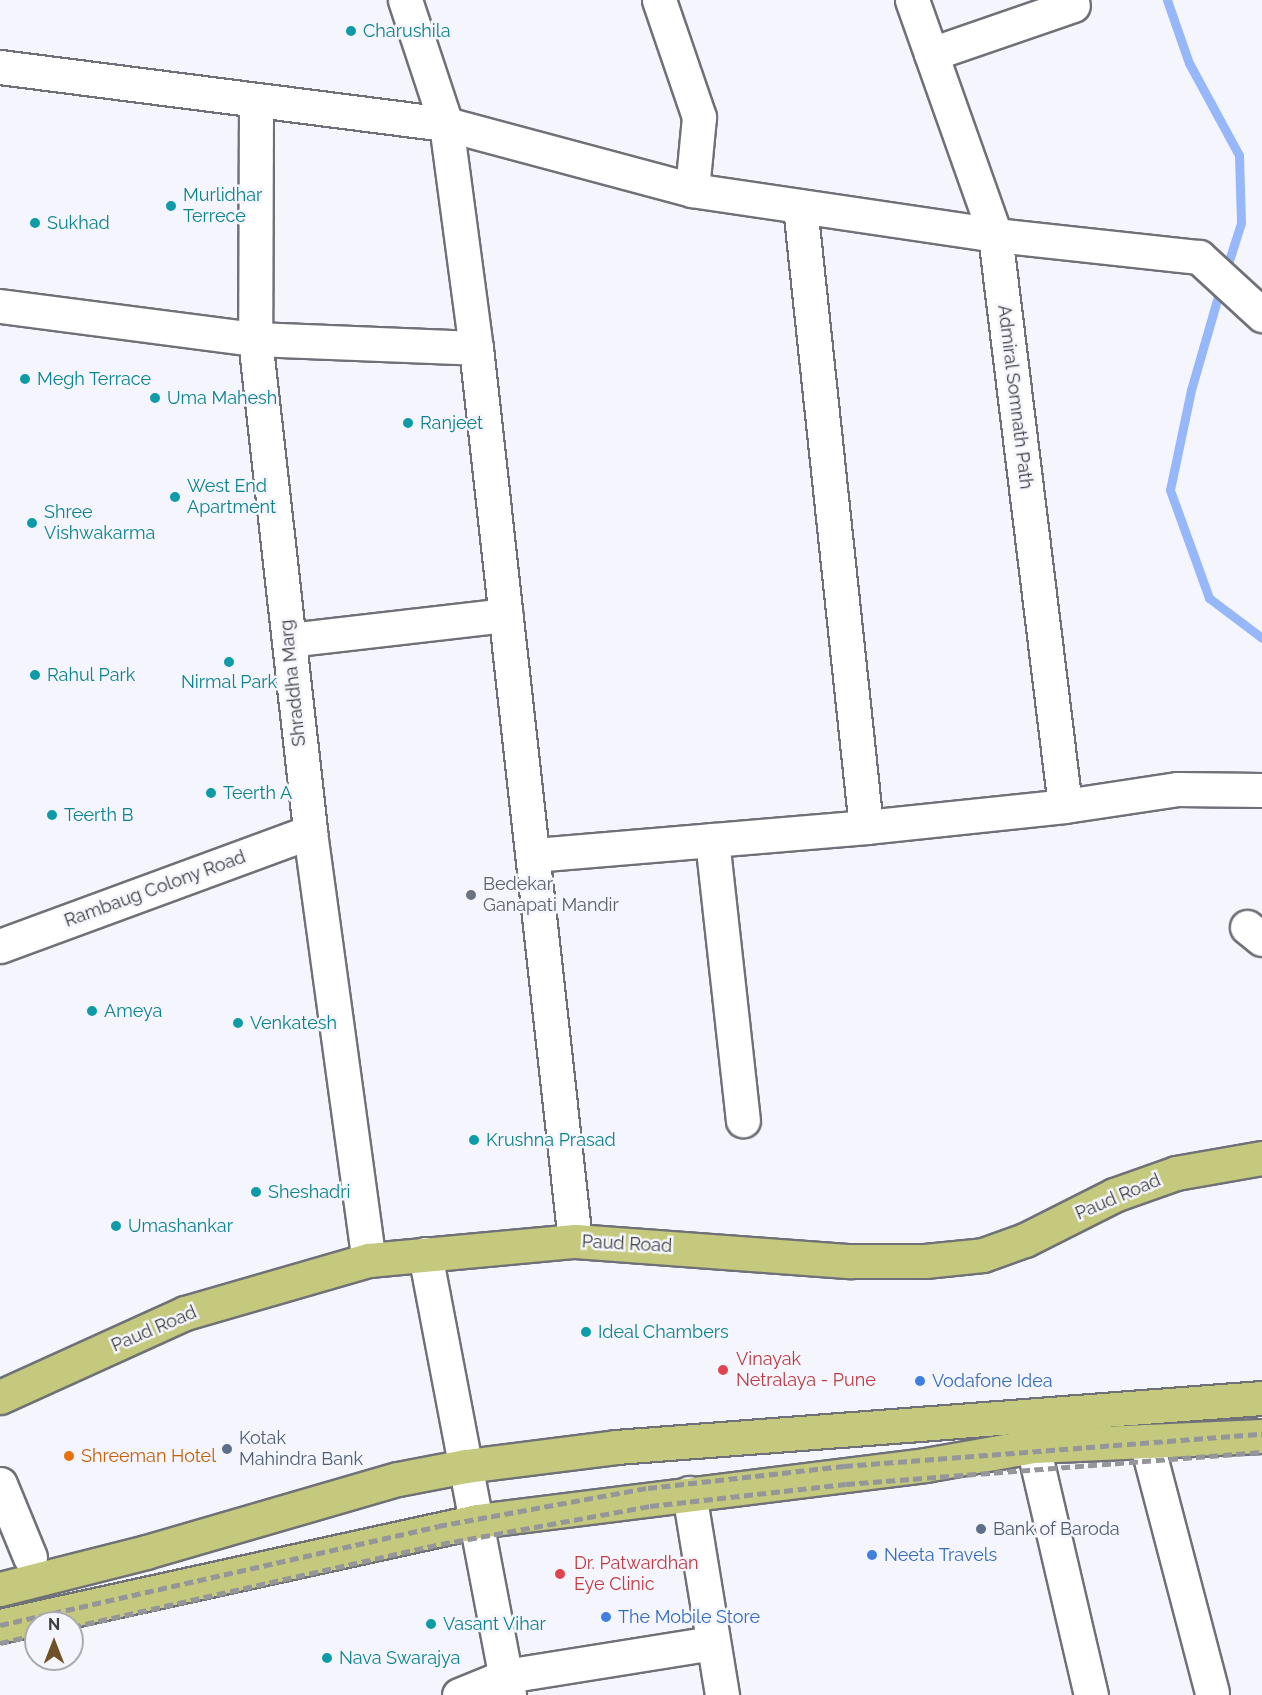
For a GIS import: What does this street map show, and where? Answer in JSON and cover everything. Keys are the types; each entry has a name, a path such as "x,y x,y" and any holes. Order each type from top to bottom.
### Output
{"main road":[{"name":"Paud Road","path":"0,1396 184,1313 369,1260 575,1241 850,1261 925,1261 983,1255 1025,1240 1114,1195 1176,1173 1262,1158"},
{"path":"0,1589 146,1552 398,1479 466,1466 616,1447 1262,1398"},
{"path":"0,1626 477,1521 689,1492 925,1465 1034,1446 1262,1436"}],"street":[{"path":"405,0 446,124 476,348 575,1241"},
{"path":"659,0 699,117 692,189"},
{"name":"Admiral Somnath Path","path":"912,0 995,235 1065,806"},
{"path":"931,54 1073,5"},
{"path":"0,68 256,103 446,124 692,189 995,235 1199,257 1262,315"},
{"name":"Shraddha Marg","path":"256,103 255,339 310,832 369,1260"},
{"path":"800,206 866,827"},
{"path":"0,306 255,339 476,348"},
{"path":"289,640 506,615"},
{"path":"534,855 866,827 1065,806 1177,789 1262,790"},
{"name":"Rambaug Colony Road","path":"0,946 310,832"},
{"path":"712,840 743,1120"},
{"path":"425,1254 508,1685"},
{"path":"1146,1441 1212,1693"},
{"path":"1034,1446 1091,1695"},
{"path":"0,1484 30,1557"},
{"path":"689,1492 722,1695"},
{"path":"459,1695 712,1643"}],"waterway":[{"path":"1167,0 1189,63 1239,155 1241,223 1225,273"},
{"path":"1221,286 1191,390 1170,490 1209,598 1262,638"}],"railway":[{"path":"0,1625 438,1526 648,1488 844,1466 1262,1434"},
{"path":"84,1624 441,1544 650,1506 846,1484 1262,1452"},
{"path":"0,1643 24,1638"}],"place":[{"name":"Charushila","path":"351,31"},
{"name":"Murlidhar Terrece","path":"171,206"},
{"name":"Sukhad","path":"35,223"},
{"name":"Megh Terrace","path":"25,379"},
{"name":"Uma Mahesh","path":"155,398"},
{"name":"Ranjeet","path":"408,423"},
{"name":"West End Apartment","path":"175,497"},
{"name":"Shree Vishwakarma","path":"32,523"},
{"name":"Nirmal Park","path":"229,662"},
{"name":"Rahul Park","path":"35,675"},
{"name":"Teerth A","path":"211,793"},
{"name":"Teerth B","path":"52,815"},
{"name":"Bedekar Ganapati Mandir","path":"471,895"},
{"name":"Ameya","path":"92,1011"},
{"name":"Venkatesh","path":"238,1023"},
{"name":"Krushna Prasad","path":"474,1140"},
{"name":"Sheshadri","path":"256,1192"},
{"name":"Umashankar","path":"116,1226"},
{"name":"Ideal Chambers","path":"586,1332"},
{"name":"Vinayak Netralaya - Pune","path":"723,1370"},
{"name":"Vodafone Idea","path":"920,1381"},
{"name":"Kotak Mahindra Bank","path":"227,1449"},
{"name":"Shreeman Hotel","path":"69,1456"},
{"name":"Bank of Baroda","path":"981,1529"},
{"name":"Neeta Travels","path":"872,1555"},
{"name":"Dr. Patwardhan Eye Clinic","path":"560,1574"},
{"name":"The Mobile Store","path":"606,1617"},
{"name":"Vasant Vihar","path":"431,1624"},
{"name":"Nava Swarajya","path":"327,1658"}]}
